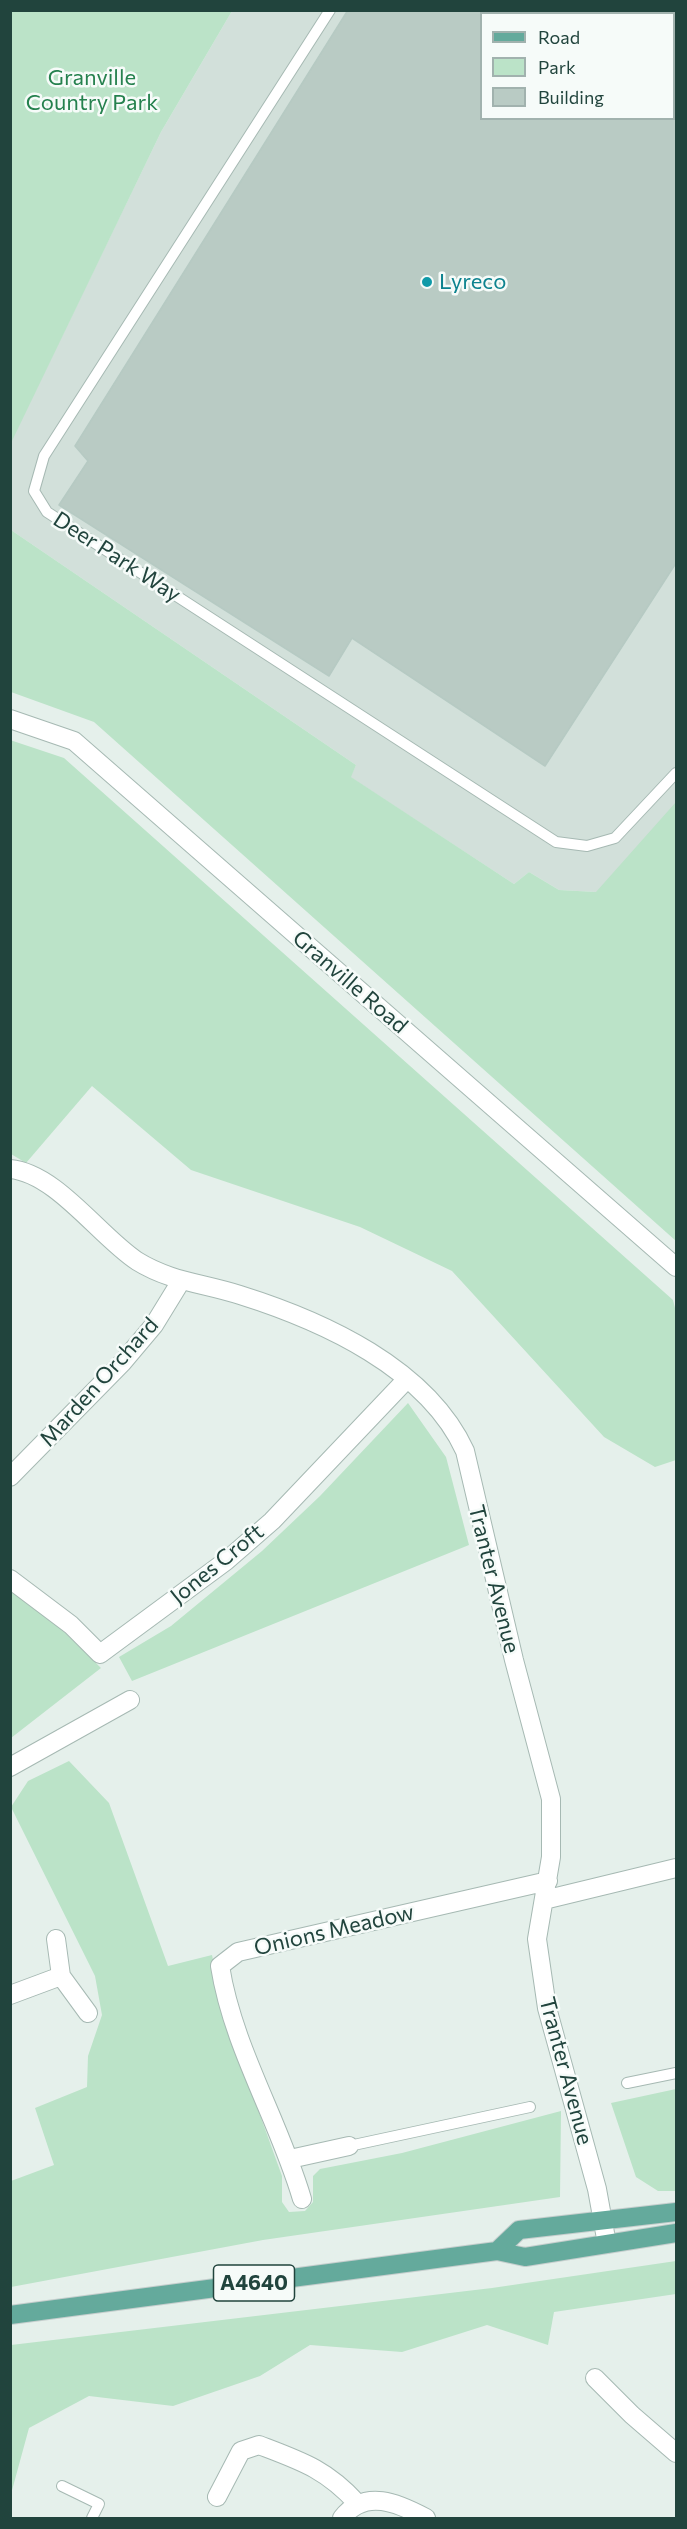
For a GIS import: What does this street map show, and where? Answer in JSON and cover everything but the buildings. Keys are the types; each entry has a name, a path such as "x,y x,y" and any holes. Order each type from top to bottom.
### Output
{"main road":[{"path":"497,2251 519,2230 676,2212"},
{"name":"A4640","path":"10,2315 497,2251 525,2257 676,2233"}],"street":[{"name":"Granville Road","path":"10,719 74,741 676,1267"},
{"name":"Tranter Avenue","path":"10,1169 20,1170 46,1181 136,1260 169,1278 240,1295 342,1335 385,1362 454,1426 465,1451 514,1660 551,1799 551,1857 537,1939 547,2008 591,2166 607,2244"},
{"name":"Marden Orchard","path":"10,1477 122,1364 154,1325 181,1281"},
{"name":"Jones Croft","path":"10,1579 71,1625 100,1654 226,1561 272,1521 406,1380"},
{"path":"10,1767 130,1700"},
{"path":"544,1900 676,1868"},
{"name":"Onions Meadow","path":"302,2199 290,2159 246,2056 224,1989 220,1965 238,1952 548,1881"},
{"path":"56,1939 61,1976 88,2013"},
{"path":"10,1995 61,1976"},
{"path":"290,2159 349,2146"},
{"path":"596,2378 632,2415 676,2453"},
{"path":"217,2496 241,2451 259,2445 314,2467 338,2482 357,2503"},
{"path":"342,2518 357,2503 370,2500 400,2504 426,2518"}],"lane":[{"name":"Deer Park Way","path":"330,10 44,456 34,491 47,512 556,842 587,846 615,838 676,773"},
{"path":"627,2083 676,2073"},
{"path":"349,2146 530,2107"},
{"path":"62,2486 99,2504 92,2518"}],"shaded area":[{"name":"Lyreco","path":"232,11 676,11 676,1151 596,892 559,890 529,872 514,884 350,777 356,765 11,530 10,443 161,132"}],"green space":[{"name":"Granville Country Park","path":"11,10 232,11 161,132 11,443"},
{"path":"11,530 356,765 351,777 514,884 529,872 559,890 596,892 676,802 676,1241 94,722 11,692"},
{"path":"10,740 64,758 673,1300 676,1312 676,1460 655,1467 604,1437 452,1271 360,1227 191,1170 92,1086 26,1163 11,1154"},
{"path":"408,1403 446,1457 469,1545 132,1681 119,1657 171,1626 262,1551 320,1496"},
{"path":"11,1589 43,1611 101,1668 11,1738"},
{"path":"69,1761 109,1803 168,1966 212,1955 225,2018 282,2176 282,2202 289,2212 305,2211 313,2202 313,2176 320,2169 402,2153 561,2111 560,2197 263,2240 11,2287 11,2181 54,2165 35,2108 87,2087 88,2056 102,2015 95,1976 11,1807 28,1781"},
{"path":"676,2089 676,2191 658,2191 636,2177 611,2103"},
{"path":"676,2261 676,2294 554,2312 548,2345 487,2325 402,2352 310,2345 260,2376 173,2406 89,2396 29,2428 11,2494 11,2345 492,2288"}],"place":[{"name":"Lyreco","path":"427,282"}]}
